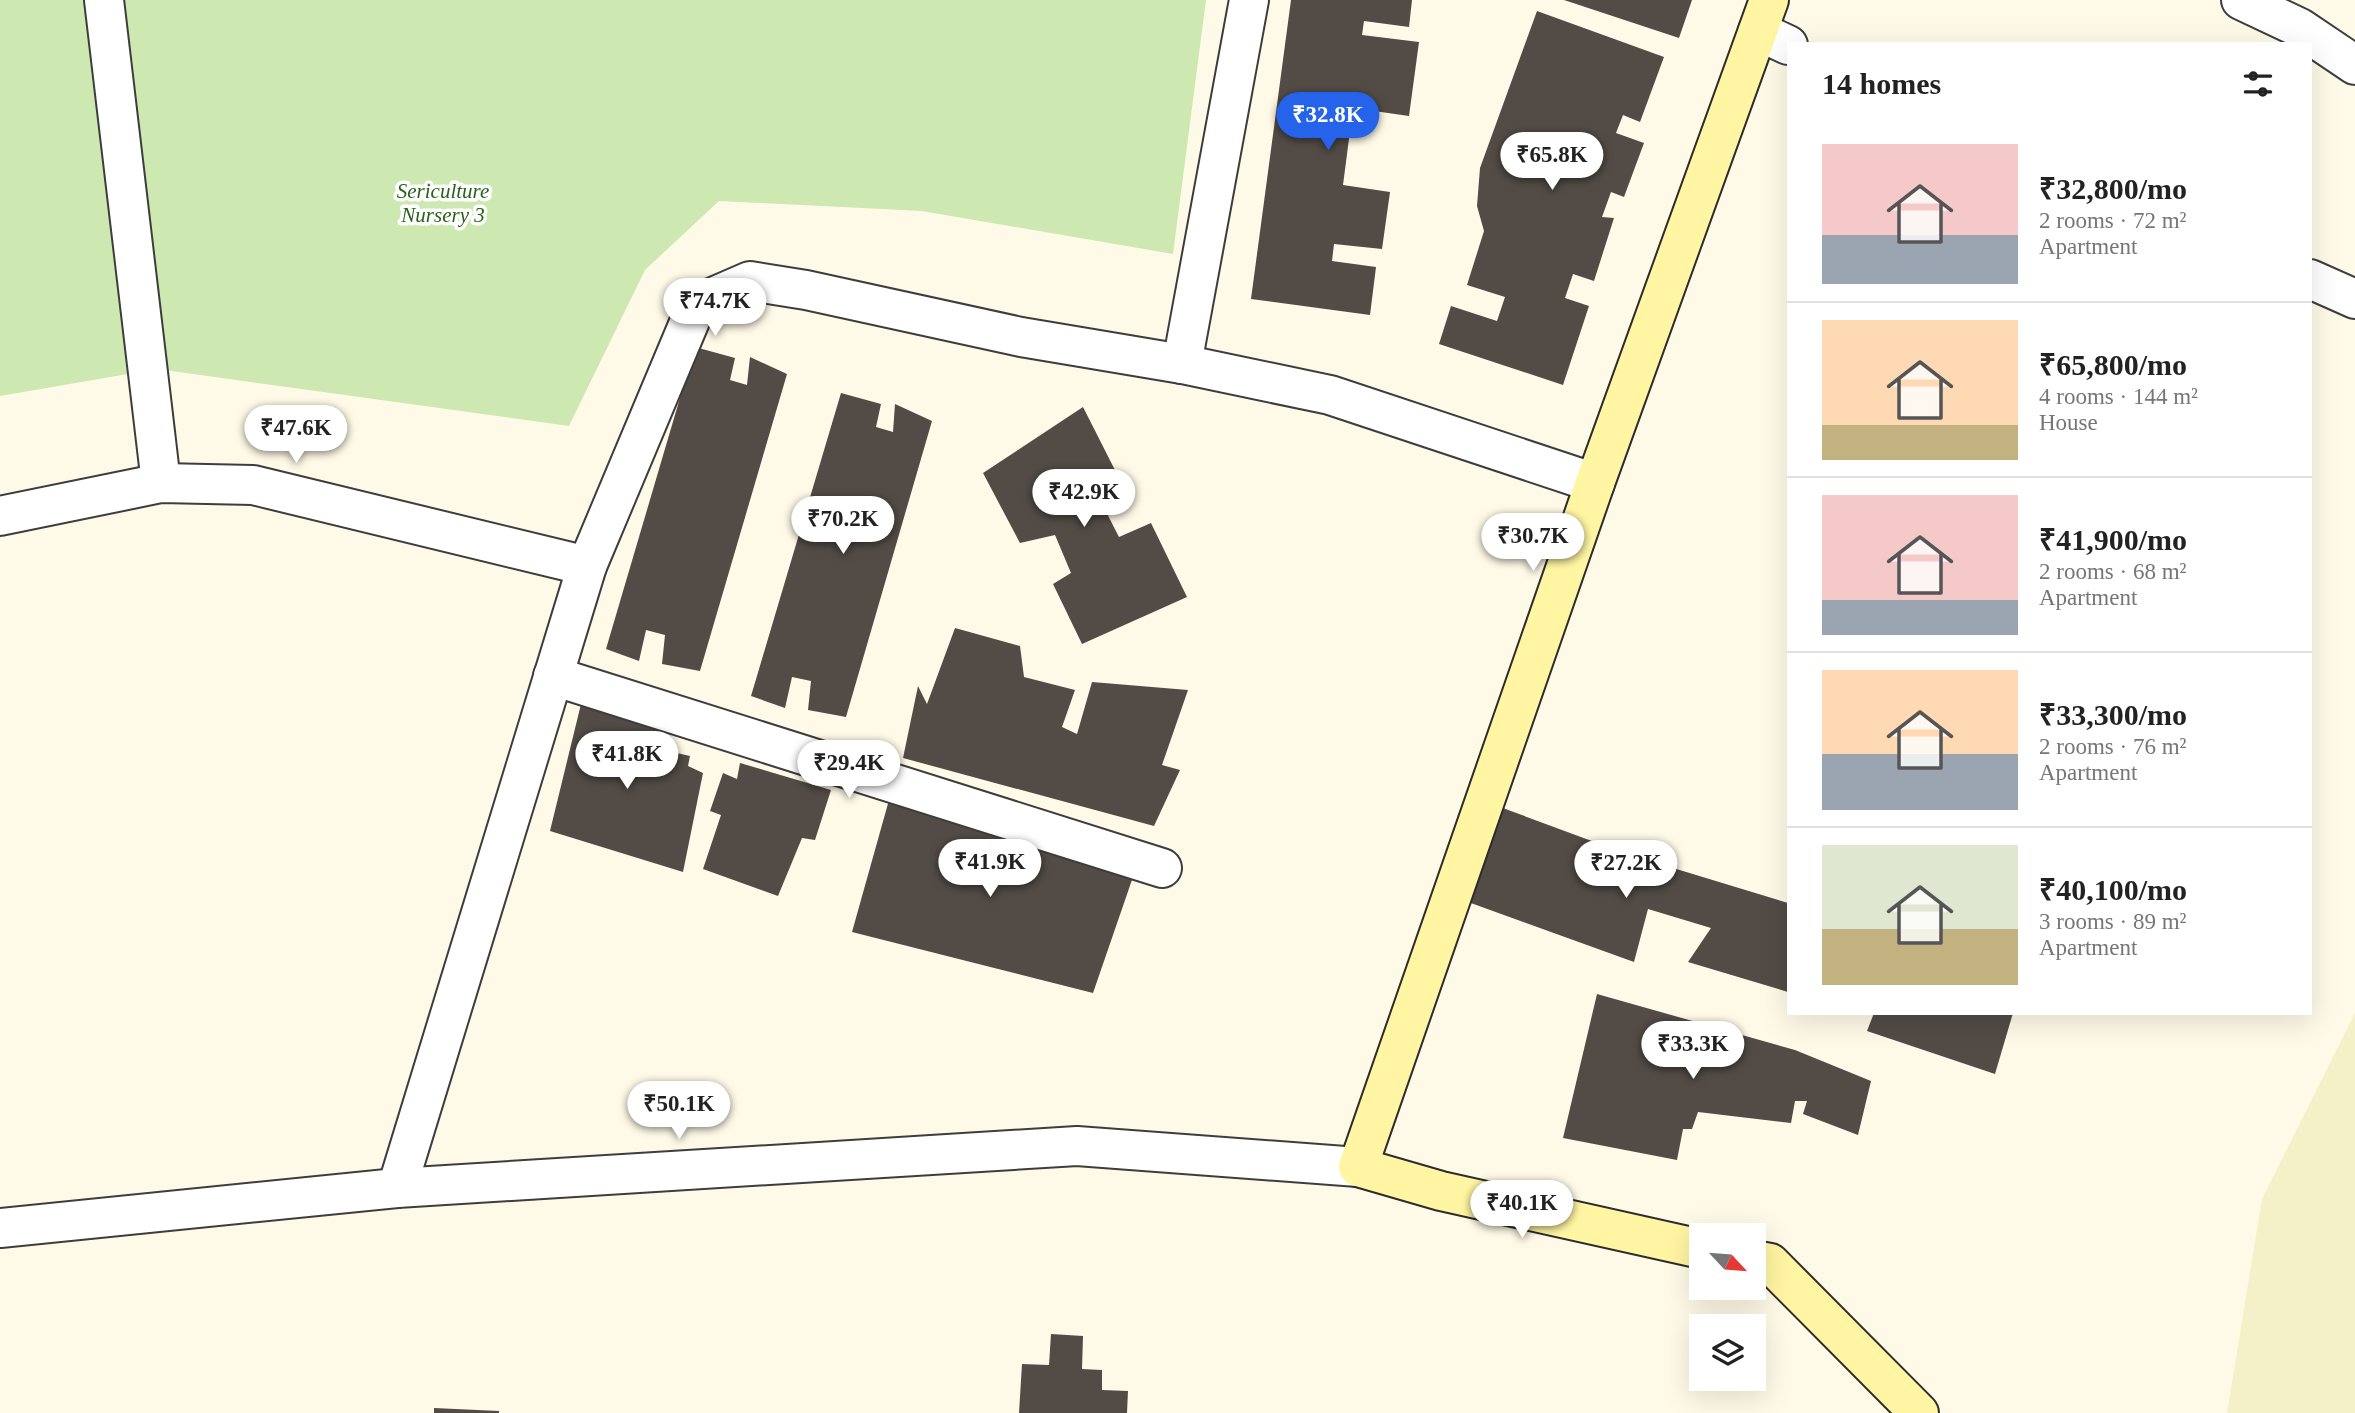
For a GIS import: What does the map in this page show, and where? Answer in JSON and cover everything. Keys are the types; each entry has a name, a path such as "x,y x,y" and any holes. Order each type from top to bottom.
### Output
{"street":[{"path":"104,0 161,483"},
{"path":"1182,364 1249,0"},
{"path":"2241,0 2300,28 2355,65"},
{"path":"1358,1167 1595,483 1772,25"},
{"path":"2312,280 2355,299"},
{"path":"397,1188 587,566 697,304 750,281 806,290 1021,337 1182,364 1330,395 1595,483"},
{"path":"0,516 161,483 253,485 587,566"},
{"path":"554,676 1162,868"},
{"path":"0,1228 397,1188 1077,1146 1358,1167 1441,1191 1689,1246"},
{"path":"1766,1262 1920,1413"}],"shaded area":[{"path":"2355,1013 2355,1413 2227,1413 2262,1199"}],"green space":[{"name":"Sericulture Nursery 3","path":"0,0 1206,0 1173,254 922,211 719,201 645,270 569,426 157,369 0,396"}],"building":[{"path":"1291,0 1412,0 1409,27 1364,21 1362,35 1419,42 1409,116 1353,108 1343,185 1390,192 1382,249 1334,244 1332,261 1376,267 1370,315 1251,299"},
{"path":"1564,0 1692,0 1679,38"},
{"path":"1537,11 1664,57 1640,122 1623,115 1616,133 1644,143 1624,197 1611,192 1602,217 1614,218 1594,281 1573,274 1565,298 1589,306 1563,385 1439,344 1451,306 1497,321 1505,297 1467,285 1484,231 1477,206 1480,168"},
{"path":"695,347 735,358 730,380 747,385 750,357 787,374 700,671 662,664 665,635 646,630 639,661 606,649"},
{"path":"841,393 881,404 876,427 893,432 895,404 932,421 846,717 808,710 811,681 792,677 785,708 751,696"},
{"path":"1083,407 1119,478 1096,492 1119,537 1151,523 1187,597 1082,644 1053,584 1071,573 1055,535 1020,543 983,473"},
{"path":"955,628 1020,646 1024,677 1075,690 1062,727 1077,734 1092,682 1188,690 1162,765 1180,770 1154,826 903,758 918,686 927,704"},
{"path":"581,704 659,730 655,748 690,756 688,766 703,773 683,872 550,831"},
{"path":"740,763 831,790 815,840 802,838 778,896 703,869 721,815 710,811 723,773 737,779"},
{"path":"889,800 1134,874 1093,993 852,932"},
{"path":"1500,807 1627,854 1787,903 1787,992 1688,962 1711,928 1648,909 1634,962 1468,902"},
{"path":"1597,994 1795,1050 1871,1081 1858,1135 1803,1114 1807,1101 1795,1101 1791,1123 1698,1112 1692,1129 1683,1129 1677,1160 1563,1138"},
{"path":"1873,1015 2012,1015 1995,1074 1867,1031"},
{"path":"1051,1334 1083,1336 1082,1369 1102,1370 1102,1390 1128,1391 1127,1413 1019,1413 1022,1364 1049,1365"},
{"path":"434,1408 499,1411 499,1413 434,1413"}]}
